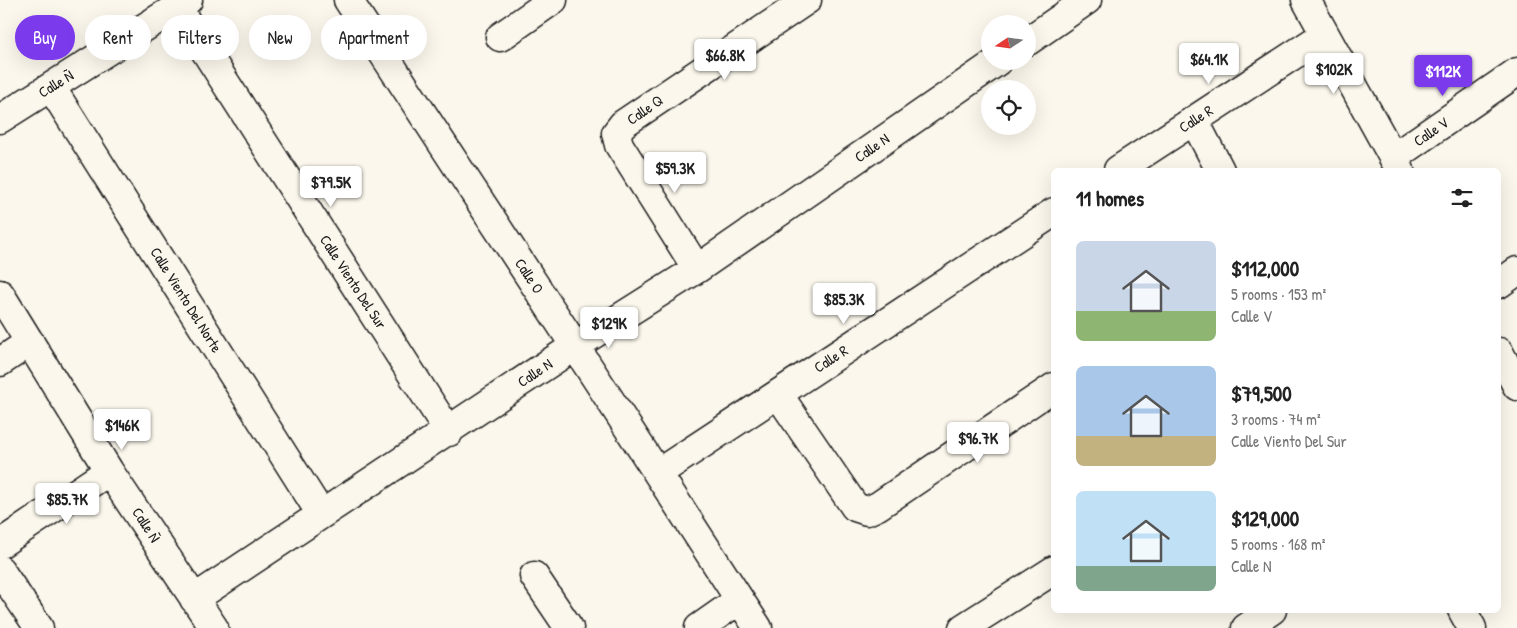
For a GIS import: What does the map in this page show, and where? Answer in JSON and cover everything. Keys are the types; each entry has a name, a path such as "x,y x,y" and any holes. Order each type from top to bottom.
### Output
{"street":[{"name":"Calle O","path":"348,0 758,628"},
{"path":"500,37 553,0"},
{"name":"Calle Q","path":"697,269 619,145 616,133 623,124 807,0"},
{"path":"1036,35 1087,0"},
{"path":"1306,0 1397,164"},
{"name":"Calle Ñ","path":"0,119 182,3"},
{"name":"Calle Viento Del Sur","path":"182,3 449,432"},
{"name":"Calle R","path":"1121,168 1324,35"},
{"name":"Calle N","path":"194,599 321,514 449,432 575,346 697,269 985,70"},
{"name":"Calle V","path":"1397,164 1517,72"},
{"name":"Calle Viento Del Norte","path":"51,87 321,514"},
{"path":"1194,120 1219,168"},
{"name":"Calle R","path":"658,473 1051,214"},
{"path":"1501,283 1517,271"},
{"name":"Calle Ñ","path":"0,294 109,471 214,628"},
{"path":"0,362 30,342"},
{"path":"1501,356 1517,386"},
{"path":"778,394 855,507 868,511 1051,389"},
{"path":"0,544 109,471"},
{"path":"0,570 39,628"},
{"path":"963,628 1051,572"},
{"path":"534,576 568,628"},
{"path":"699,628 739,600"},
{"path":"1246,628 1268,613"},
{"path":"1464,613 1472,628"}]}
